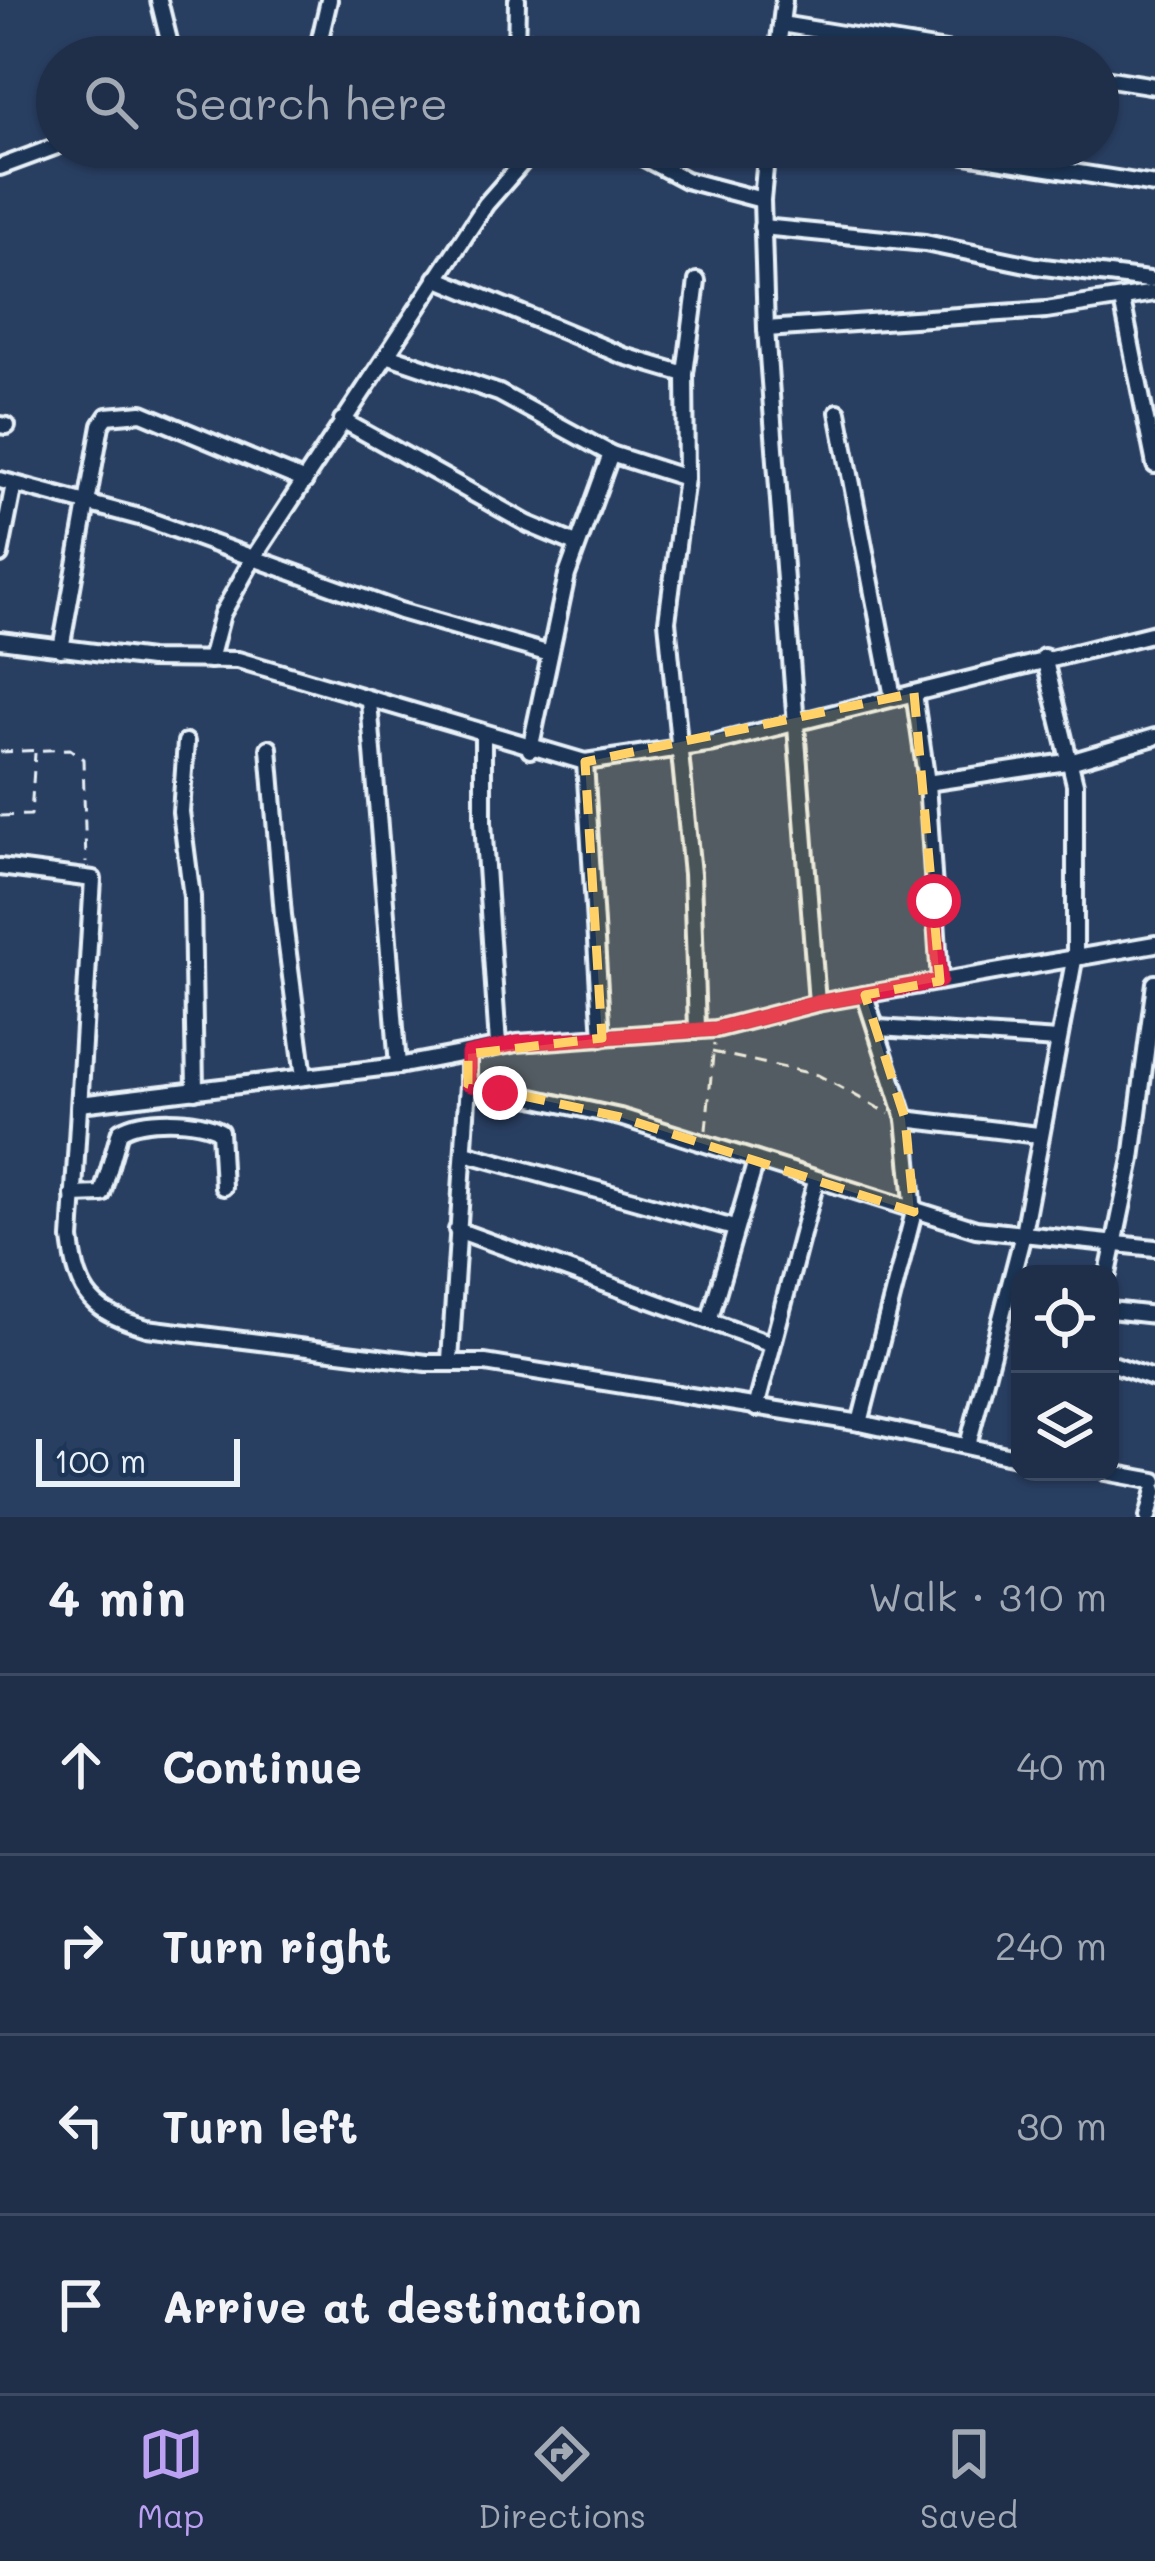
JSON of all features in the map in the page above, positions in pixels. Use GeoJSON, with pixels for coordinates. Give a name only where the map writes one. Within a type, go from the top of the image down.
{"type":"FeatureCollection","features":[{"type":"Feature","properties":{"kind":"street"},"geometry":{"type":"LineString","coordinates":[[158,0],[167,36]]}},
{"type":"Feature","properties":{"kind":"street"},"geometry":{"type":"LineString","coordinates":[[321,36],[329,0]]}},
{"type":"Feature","properties":{"kind":"street"},"geometry":{"type":"LineString","coordinates":[[516,36],[517,0]]}},
{"type":"Feature","properties":{"kind":"street"},"geometry":{"type":"LineString","coordinates":[[780,36],[784,0]]}},
{"type":"Feature","properties":{"kind":"street"},"geometry":{"type":"LineString","coordinates":[[781,24],[853,36]]}},
{"type":"Feature","properties":{"kind":"street"},"geometry":{"type":"LineString","coordinates":[[1119,80],[1155,86]]}},
{"type":"Feature","properties":{"kind":"street"},"geometry":{"type":"LineString","coordinates":[[0,167],[36,154]]}},
{"type":"Feature","properties":{"kind":"street"},"geometry":{"type":"LineString","coordinates":[[210,659],[222,614],[254,557],[486,204],[518,168]]}},
{"type":"Feature","properties":{"kind":"street"},"geometry":{"type":"LineString","coordinates":[[663,168],[686,180],[762,200]]}},
{"type":"Feature","properties":{"kind":"street"},"geometry":{"type":"LineString","coordinates":[[765,168],[766,329],[817,1003]]}},
{"type":"Feature","properties":{"kind":"street"},"geometry":{"type":"LineString","coordinates":[[1056,168],[1155,185]]}},
{"type":"Feature","properties":{"kind":"street"},"geometry":{"type":"LineString","coordinates":[[762,227],[925,243],[1150,284]]}},
{"type":"Feature","properties":{"kind":"street"},"geometry":{"type":"LineString","coordinates":[[436,278],[605,349],[686,374]]}},
{"type":"Feature","properties":{"kind":"street"},"geometry":{"type":"LineString","coordinates":[[697,281],[686,374],[686,478],[667,607],[694,908],[697,1029]]}},
{"type":"Feature","properties":{"kind":"street"},"geometry":{"type":"LineString","coordinates":[[766,329],[1122,300],[1150,284]]}},
{"type":"Feature","properties":{"kind":"street"},"geometry":{"type":"LineString","coordinates":[[1122,300],[1155,465]]}},
{"type":"Feature","properties":{"kind":"street"},"geometry":{"type":"LineString","coordinates":[[387,355],[500,393],[611,454],[686,478]]}},
{"type":"Feature","properties":{"kind":"street"},"geometry":{"type":"LineString","coordinates":[[61,649],[101,425],[107,416],[142,412],[305,481]]}},
{"type":"Feature","properties":{"kind":"street"},"geometry":{"type":"LineString","coordinates":[[838,412],[893,697]]}},
{"type":"Feature","properties":{"kind":"street"},"geometry":{"type":"LineString","coordinates":[[342,420],[527,524],[576,544]]}},
{"type":"Feature","properties":{"kind":"street"},"geometry":{"type":"LineString","coordinates":[[530,750],[576,544],[611,454]]}},
{"type":"Feature","properties":{"kind":"street"},"geometry":{"type":"LineString","coordinates":[[0,555],[7,482],[88,502],[400,611],[550,654]]}},
{"type":"Feature","properties":{"kind":"street"},"geometry":{"type":"LineString","coordinates":[[0,640],[210,659],[289,673],[483,736],[585,762],[680,750],[796,724],[1044,657],[1155,633]]}},
{"type":"Feature","properties":{"kind":"street"},"geometry":{"type":"LineString","coordinates":[[968,1445],[1022,1238],[1075,955],[1078,808],[1073,761],[1044,657]]}},
{"type":"Feature","properties":{"kind":"street"},"geometry":{"type":"LineString","coordinates":[[914,693],[927,783],[940,981]]}},
{"type":"Feature","properties":{"kind":"street"},"geometry":{"type":"LineString","coordinates":[[369,701],[398,1066]]}},
{"type":"Feature","properties":{"kind":"street"},"geometry":{"type":"LineString","coordinates":[[483,736],[483,822],[498,1046]]}},
{"type":"Feature","properties":{"kind":"street"},"geometry":{"type":"LineString","coordinates":[[927,783],[1073,761],[1155,737]]}},
{"type":"Feature","properties":{"kind":"street"},"geometry":{"type":"LineString","coordinates":[[186,742],[181,812],[192,897],[195,1090]]}},
{"type":"Feature","properties":{"kind":"street"},"geometry":{"type":"LineString","coordinates":[[269,748],[283,915],[304,1077]]}},
{"type":"Feature","properties":{"kind":"street"},"geometry":{"type":"LineString","coordinates":[[585,762],[602,1038]]}},
{"type":"Feature","properties":{"kind":"street"},"geometry":{"type":"LineString","coordinates":[[0,867],[93,879],[73,1195],[77,1269],[90,1301],[106,1315],[147,1328],[427,1363],[450,1360],[860,1423],[1011,1456]]}},
{"type":"Feature","properties":{"kind":"street"},"geometry":{"type":"LineString","coordinates":[[80,1104],[398,1066],[498,1046],[716,1029],[817,1003],[1155,944]]}},
{"type":"Feature","properties":{"kind":"street"},"geometry":{"type":"LineString","coordinates":[[1110,1265],[1150,1058],[1155,983]]}},
{"type":"Feature","properties":{"kind":"street"},"geometry":{"type":"LineString","coordinates":[[860,1423],[914,1212],[905,1119],[865,995]]}},
{"type":"Feature","properties":{"kind":"street"},"geometry":{"type":"LineString","coordinates":[[879,1028],[1058,1040]]}},
{"type":"Feature","properties":{"kind":"street"},"geometry":{"type":"LineString","coordinates":[[450,1360],[468,1054]]}},
{"type":"Feature","properties":{"kind":"street"},"geometry":{"type":"LineString","coordinates":[[468,1084],[604,1113],[914,1212],[1022,1238],[1155,1248]]}},
{"type":"Feature","properties":{"kind":"street"},"geometry":{"type":"LineString","coordinates":[[905,1119],[1038,1135]]}},
{"type":"Feature","properties":{"kind":"street"},"geometry":{"type":"LineString","coordinates":[[73,1195],[102,1194],[120,1130],[149,1123],[201,1124],[220,1131],[224,1187]]}},
{"type":"Feature","properties":{"kind":"street"},"geometry":{"type":"LineString","coordinates":[[465,1153],[734,1228]]}},
{"type":"Feature","properties":{"kind":"street"},"geometry":{"type":"LineString","coordinates":[[709,1321],[756,1161]]}},
{"type":"Feature","properties":{"kind":"street"},"geometry":{"type":"LineString","coordinates":[[756,1408],[816,1181]]}},
{"type":"Feature","properties":{"kind":"street"},"geometry":{"type":"LineString","coordinates":[[457,1230],[772,1344]]}},
{"type":"Feature","properties":{"kind":"street"},"geometry":{"type":"LineString","coordinates":[[1119,1311],[1155,1315]]}},
{"type":"Feature","properties":{"kind":"street"},"geometry":{"type":"LineString","coordinates":[[1119,1366],[1155,1379]]}},
{"type":"Feature","properties":{"kind":"street"},"geometry":{"type":"LineString","coordinates":[[1119,1475],[1155,1485],[1148,1517]]}},
{"type":"Feature","properties":{"kind":"path"},"geometry":{"type":"LineString","coordinates":[[0,752],[70,749],[83,760],[86,876]]}},
{"type":"Feature","properties":{"kind":"path"},"geometry":{"type":"LineString","coordinates":[[0,816],[32,815],[34,751]]}},
{"type":"Feature","properties":{"kind":"path"},"geometry":{"type":"LineString","coordinates":[[703,1144],[716,1029]]}},
{"type":"Feature","properties":{"kind":"path"},"geometry":{"type":"LineString","coordinates":[[712,1052],[818,1075],[880,1112],[905,1119]]}},
{"type":"Feature","properties":{"kind":"highlighted area"},"geometry":{"type":"Polygon","coordinates":[[[914,693],[940,981],[865,995],[905,1119],[914,1212],[620,1117],[468,1084],[468,1054],[602,1038],[585,762],[914,693]]]}},
{"type":"Feature","properties":{"kind":"route"},"geometry":{"type":"LineString","coordinates":[[500,1093],[468,1084],[468,1054],[517,1043],[716,1029],[817,1003],[940,981],[934,901]]}}]}
